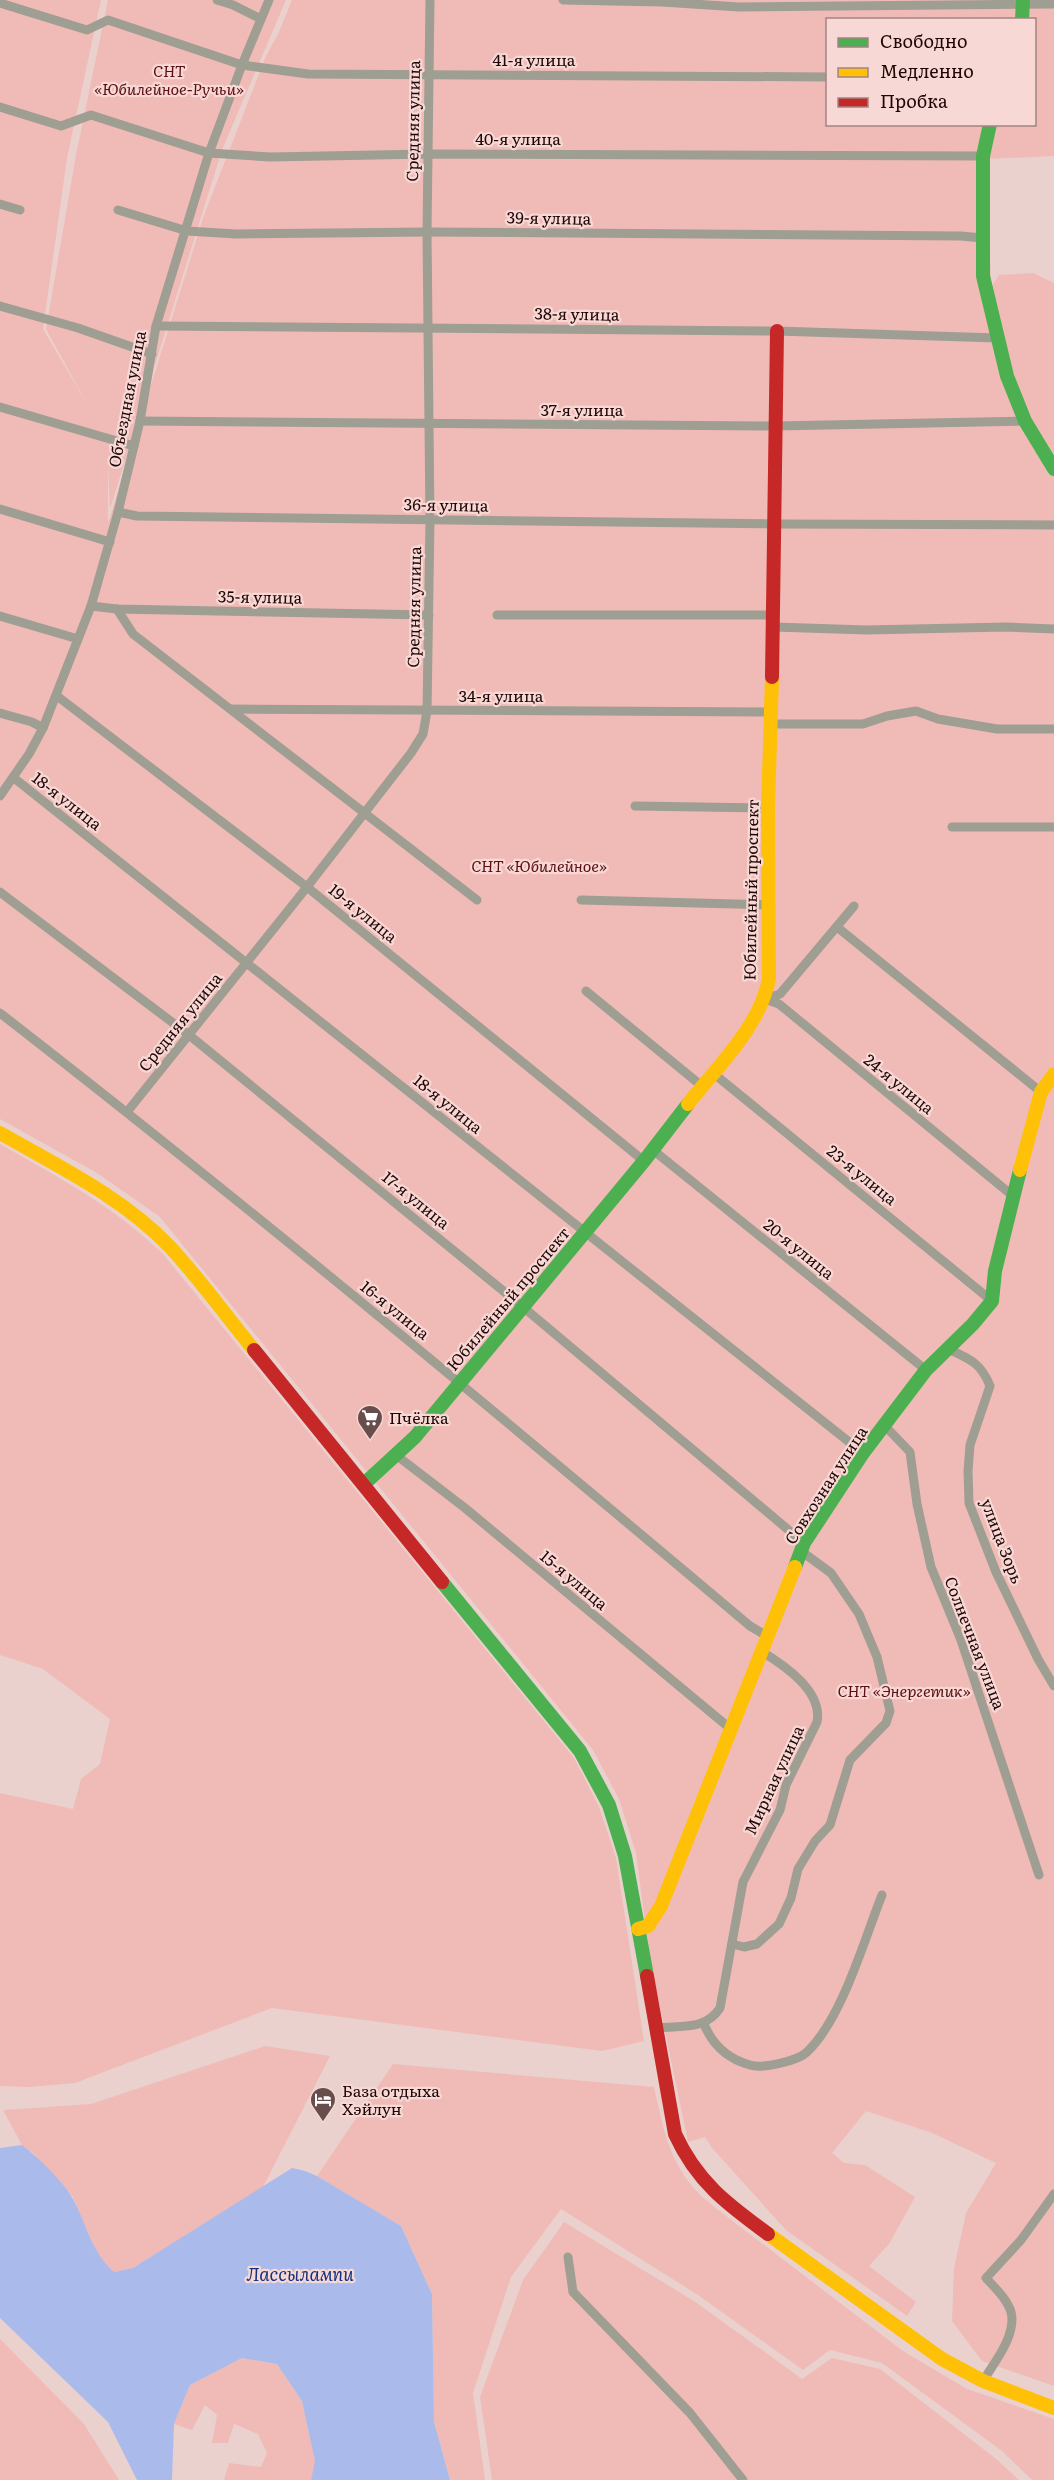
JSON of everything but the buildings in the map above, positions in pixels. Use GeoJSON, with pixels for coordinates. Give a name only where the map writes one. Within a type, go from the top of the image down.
{"type":"FeatureCollection","features":[{"type":"Feature","properties":{"kind":"street"},"geometry":{"type":"LineString","coordinates":[[217,0],[261,19]]}},
{"type":"Feature","properties":{"kind":"street","name":"Объездная улица"},"geometry":{"type":"LineString","coordinates":[[0,796],[14,778],[43,728],[91,606],[118,512],[140,421],[156,326],[209,153],[269,0]]}},
{"type":"Feature","properties":{"kind":"street","name":"Средняя улица"},"geometry":{"type":"LineString","coordinates":[[127,1112],[366,813],[423,734],[427,711],[430,520],[427,232],[430,0]]}},
{"type":"Feature","properties":{"kind":"street"},"geometry":{"type":"LineString","coordinates":[[563,0],[662,2],[739,7],[1023,2],[1054,4]]}},
{"type":"Feature","properties":{"kind":"street"},"geometry":{"type":"LineString","coordinates":[[1022,18],[1023,2]]}},
{"type":"Feature","properties":{"kind":"street","name":"41-я улица"},"geometry":{"type":"LineString","coordinates":[[0,3],[87,30],[108,20],[242,64],[308,74],[826,77]]}},
{"type":"Feature","properties":{"kind":"street","name":"40-я улица"},"geometry":{"type":"LineString","coordinates":[[0,107],[61,126],[92,115],[209,153],[270,157],[428,154],[983,156]]}},
{"type":"Feature","properties":{"kind":"street"},"geometry":{"type":"LineString","coordinates":[[990,126],[983,156],[983,276],[996,338],[1007,376],[1024,421],[1054,469]]}},
{"type":"Feature","properties":{"kind":"street"},"geometry":{"type":"LineString","coordinates":[[0,204],[20,210]]}},
{"type":"Feature","properties":{"kind":"street","name":"39-я улица"},"geometry":{"type":"LineString","coordinates":[[118,210],[186,231],[236,234],[427,232],[982,238]]}},
{"type":"Feature","properties":{"kind":"street"},"geometry":{"type":"LineString","coordinates":[[0,306],[78,328],[152,354]]}},
{"type":"Feature","properties":{"kind":"street","name":"38-я улица"},"geometry":{"type":"LineString","coordinates":[[156,326],[777,332],[996,338]]}},
{"type":"Feature","properties":{"kind":"street","name":"Юбилейный проспект"},"geometry":{"type":"LineString","coordinates":[[364,1484],[416,1437],[649,1156],[756,1017],[765,999],[769,979],[768,808],[774,621],[777,332]]}},
{"type":"Feature","properties":{"kind":"street"},"geometry":{"type":"LineString","coordinates":[[0,407],[134,446]]}},
{"type":"Feature","properties":{"kind":"street","name":"37-я улица"},"geometry":{"type":"LineString","coordinates":[[140,421],[775,426],[1024,421]]}},
{"type":"Feature","properties":{"kind":"street"},"geometry":{"type":"LineString","coordinates":[[0,509],[110,542]]}},
{"type":"Feature","properties":{"kind":"street","name":"36-я улица"},"geometry":{"type":"LineString","coordinates":[[118,512],[137,516],[1054,525]]}},
{"type":"Feature","properties":{"kind":"street","name":"35-я улица"},"geometry":{"type":"LineString","coordinates":[[91,606],[117,609],[429,615]]}},
{"type":"Feature","properties":{"kind":"street"},"geometry":{"type":"LineString","coordinates":[[117,609],[133,634],[477,900]]}},
{"type":"Feature","properties":{"kind":"street"},"geometry":{"type":"LineString","coordinates":[[497,615],[774,621],[867,630],[1006,627],[1054,629]]}},
{"type":"Feature","properties":{"kind":"street"},"geometry":{"type":"LineString","coordinates":[[0,616],[78,639]]}},
{"type":"Feature","properties":{"kind":"street","name":"19-я улица"},"geometry":{"type":"LineString","coordinates":[[57,696],[308,887],[649,1156]]}},
{"type":"Feature","properties":{"kind":"street","name":"34-я улица"},"geometry":{"type":"LineString","coordinates":[[231,709],[771,718],[863,724],[887,716],[916,711],[938,719],[997,729],[1054,729]]}},
{"type":"Feature","properties":{"kind":"street"},"geometry":{"type":"LineString","coordinates":[[0,713],[32,722],[43,728]]}},
{"type":"Feature","properties":{"kind":"street","name":"18-я улица"},"geometry":{"type":"LineString","coordinates":[[14,778],[863,1453]]}},
{"type":"Feature","properties":{"kind":"street"},"geometry":{"type":"LineString","coordinates":[[635,806],[768,808]]}},
{"type":"Feature","properties":{"kind":"street"},"geometry":{"type":"LineString","coordinates":[[952,827],[1054,827]]}},
{"type":"Feature","properties":{"kind":"street","name":"17-я улица"},"geometry":{"type":"LineString","coordinates":[[0,892],[189,1035],[523,1307],[831,1573],[859,1614],[877,1657],[890,1712],[886,1723],[850,1760],[830,1825],[815,1841],[798,1869],[791,1898],[779,1924],[757,1944],[744,1947],[732,1944]]}},
{"type":"Feature","properties":{"kind":"street"},"geometry":{"type":"LineString","coordinates":[[581,900],[770,905]]}},
{"type":"Feature","properties":{"kind":"street"},"geometry":{"type":"LineString","coordinates":[[765,999],[780,994],[854,906]]}},
{"type":"Feature","properties":{"kind":"street"},"geometry":{"type":"LineString","coordinates":[[837,927],[1041,1092]]}},
{"type":"Feature","properties":{"kind":"street"},"geometry":{"type":"LineString","coordinates":[[586,991],[703,1087]]}},
{"type":"Feature","properties":{"kind":"street","name":"24-я улица"},"geometry":{"type":"LineString","coordinates":[[765,999],[779,1004],[1013,1196]]}},
{"type":"Feature","properties":{"kind":"street","name":"16-я улица"},"geometry":{"type":"LineString","coordinates":[[0,1013],[127,1112],[461,1382],[750,1626],[767,1636]]}},
{"type":"Feature","properties":{"kind":"street","name":"23-я улица"},"geometry":{"type":"LineString","coordinates":[[713,1073],[992,1301]]}},
{"type":"Feature","properties":{"kind":"street"},"geometry":{"type":"LineString","coordinates":[[992,1301],[995,1271],[1041,1092],[1054,1074]]}},
{"type":"Feature","properties":{"kind":"street"},"geometry":{"type":"LineString","coordinates":[[0,1133],[117,1201],[146,1223],[170,1247],[580,1750],[609,1804],[625,1856],[675,2134],[684,2155],[701,2180],[724,2202],[942,2359],[983,2381],[1054,2408]]}},
{"type":"Feature","properties":{"kind":"street","name":"20-я улица"},"geometry":{"type":"LineString","coordinates":[[649,1156],[926,1370]]}},
{"type":"Feature","properties":{"kind":"street","name":"Совхозная улица"},"geometry":{"type":"LineString","coordinates":[[638,1929],[648,1926],[661,1906],[802,1547],[863,1453],[926,1370],[948,1350],[992,1301]]}},
{"type":"Feature","properties":{"kind":"street","name":"улица Зорь"},"geometry":{"type":"LineString","coordinates":[[948,1350],[971,1360],[984,1371],[990,1386],[970,1445],[969,1503],[996,1572],[1038,1659],[1054,1686]]}},
{"type":"Feature","properties":{"kind":"street","name":"Солнечная улица"},"geometry":{"type":"LineString","coordinates":[[885,1426],[910,1452],[917,1504],[931,1567],[961,1640],[1039,1875]]}},
{"type":"Feature","properties":{"kind":"street","name":"15-я улица"},"geometry":{"type":"LineString","coordinates":[[396,1455],[465,1508],[732,1730]]}},
{"type":"Feature","properties":{"kind":"street","name":"Мирная улица"},"geometry":{"type":"LineString","coordinates":[[732,1944],[743,1882],[780,1810],[786,1785],[818,1722],[819,1712],[800,1680],[787,1667],[761,1651]]}},
{"type":"Feature","properties":{"kind":"street"},"geometry":{"type":"LineString","coordinates":[[704,2024],[713,2041],[733,2060],[755,2067],[777,2064],[806,2054],[835,2016],[882,1895]]}},
{"type":"Feature","properties":{"kind":"street"},"geometry":{"type":"LineString","coordinates":[[657,2028],[704,2024],[713,2018],[720,2008],[732,1944]]}},
{"type":"Feature","properties":{"kind":"street"},"geometry":{"type":"LineString","coordinates":[[983,2381],[1007,2340],[1012,2325],[1011,2313],[1007,2305],[986,2278],[1021,2240],[1054,2194]]}},
{"type":"Feature","properties":{"kind":"street"},"geometry":{"type":"LineString","coordinates":[[568,2257],[573,2292],[690,2413],[743,2480]]}},
{"type":"Feature","properties":{"kind":"green space","name":"СНТ «Юбилейное»"},"geometry":{"type":"Polygon","coordinates":[[[0,0],[101,0],[67,158],[43,329],[87,404],[46,329],[76,155],[108,0],[286,0],[222,150],[110,509],[108,464],[108,523],[204,215],[266,56],[292,0],[1054,0],[1054,156],[987,159],[991,287],[999,275],[1033,273],[1054,283],[1054,2386],[982,2361],[952,2321],[954,2268],[966,2213],[996,2163],[932,2133],[866,2111],[832,2153],[844,2163],[865,2165],[915,2197],[889,2244],[869,2266],[916,2302],[907,2316],[786,2230],[712,2148],[705,2137],[688,2142],[650,1959],[636,1853],[619,1799],[593,1750],[160,1217],[97,1173],[0,1119],[0,0]]]}},
{"type":"Feature","properties":{"kind":"green space"},"geometry":{"type":"Polygon","coordinates":[[[0,1144],[106,1207],[163,1254],[574,1758],[599,1807],[616,1858],[644,2041],[602,2051],[272,2008],[75,2083],[30,2087],[0,2086],[0,1793],[73,1809],[81,1779],[100,1764],[110,1719],[43,1669],[0,1655],[0,1144]]]}},
{"type":"Feature","properties":{"kind":"green space"},"geometry":{"type":"Polygon","coordinates":[[[265,2046],[330,2056],[262,2189],[133,2268],[114,2272],[99,2258],[73,2197],[34,2154],[22,2145],[3,2110],[91,2104],[265,2046]]]}},
{"type":"Feature","properties":{"kind":"green space"},"geometry":{"type":"Polygon","coordinates":[[[393,2064],[654,2087],[663,2127],[672,2152],[684,2176],[698,2193],[903,2351],[967,2389],[1054,2419],[1054,2480],[1032,2480],[1002,2451],[882,2363],[830,2350],[803,2370],[698,2295],[561,2209],[511,2277],[473,2393],[485,2480],[450,2480],[434,2422],[432,2294],[401,2226],[317,2176],[393,2064]]]}},
{"type":"Feature","properties":{"kind":"green space"},"geometry":{"type":"Polygon","coordinates":[[[564,2222],[694,2301],[802,2379],[832,2358],[880,2369],[995,2458],[1019,2480],[492,2480],[480,2397],[523,2280],[564,2222]]]}},
{"type":"Feature","properties":{"kind":"green space"},"geometry":{"type":"Polygon","coordinates":[[[0,2339],[84,2424],[119,2480],[0,2480],[0,2339]]]}},
{"type":"Feature","properties":{"kind":"green space"},"geometry":{"type":"Polygon","coordinates":[[[242,2358],[277,2364],[302,2401],[316,2461],[311,2480],[224,2480],[229,2463],[261,2467],[267,2453],[258,2434],[234,2424],[228,2443],[212,2443],[217,2415],[205,2405],[192,2430],[174,2424],[190,2385],[242,2358]]]}},
{"type":"Feature","properties":{"kind":"water","name":"Лассылампи"},"geometry":{"type":"Polygon","coordinates":[[[22,2145],[50,2170],[69,2192],[94,2246],[114,2272],[133,2268],[292,2168],[317,2176],[401,2226],[432,2294],[434,2422],[450,2480],[311,2480],[315,2461],[302,2401],[277,2364],[242,2358],[190,2385],[174,2424],[172,2480],[137,2480],[108,2422],[0,2318],[0,2148],[22,2145]]]}},
{"type":"Feature","properties":{"kind":"traffic: fast"},"geometry":{"type":"LineString","coordinates":[[1022,18],[1023,0]]}},
{"type":"Feature","properties":{"kind":"traffic: fast"},"geometry":{"type":"LineString","coordinates":[[990,126],[983,156],[983,276],[1007,376],[1025,421],[1054,469]]}},
{"type":"Feature","properties":{"kind":"traffic: fast"},"geometry":{"type":"LineString","coordinates":[[364,1484],[415,1437],[644,1161],[688,1104]]}},
{"type":"Feature","properties":{"kind":"traffic: fast"},"geometry":{"type":"LineString","coordinates":[[795,1567],[804,1543],[863,1453],[926,1370],[973,1324],[992,1301],[995,1271],[1020,1170]]}},
{"type":"Feature","properties":{"kind":"traffic: fast"},"geometry":{"type":"LineString","coordinates":[[442,1582],[580,1751],[609,1805],[625,1856],[647,1976]]}},
{"type":"Feature","properties":{"kind":"traffic: slow"},"geometry":{"type":"LineString","coordinates":[[688,1104],[747,1029],[757,1013],[769,979],[768,808],[772,677]]}},
{"type":"Feature","properties":{"kind":"traffic: slow"},"geometry":{"type":"LineString","coordinates":[[1020,1170],[1041,1092],[1054,1074]]}},
{"type":"Feature","properties":{"kind":"traffic: slow"},"geometry":{"type":"LineString","coordinates":[[0,1133],[90,1184],[152,1229],[192,1272],[254,1350]]}},
{"type":"Feature","properties":{"kind":"traffic: slow"},"geometry":{"type":"LineString","coordinates":[[638,1929],[648,1926],[661,1906],[795,1567]]}},
{"type":"Feature","properties":{"kind":"traffic: slow"},"geometry":{"type":"LineString","coordinates":[[768,2234],[942,2359],[983,2381],[1054,2408]]}},
{"type":"Feature","properties":{"kind":"traffic: jam"},"geometry":{"type":"LineString","coordinates":[[772,677],[777,331]]}},
{"type":"Feature","properties":{"kind":"traffic: jam"},"geometry":{"type":"LineString","coordinates":[[254,1350],[442,1582]]}},
{"type":"Feature","properties":{"kind":"traffic: jam"},"geometry":{"type":"LineString","coordinates":[[647,1976],[675,2134],[693,2166],[714,2191],[768,2234]]}},
{"type":"Feature","properties":{"kind":"place","name":"Пчёлка"},"geometry":{"type":"Point","coordinates":[370,1441]}},
{"type":"Feature","properties":{"kind":"place","name":"База отдыха Хэйлун"},"geometry":{"type":"Point","coordinates":[323,2123]}},
{"type":"Feature","properties":{"kind":"park label","name":"СНТ «Юбилейное-Ручьи»"},"geometry":{"type":"Point","coordinates":[169,80]}},
{"type":"Feature","properties":{"kind":"park label","name":"СНТ «Энергетик»"},"geometry":{"type":"Point","coordinates":[904,1691]}}]}
